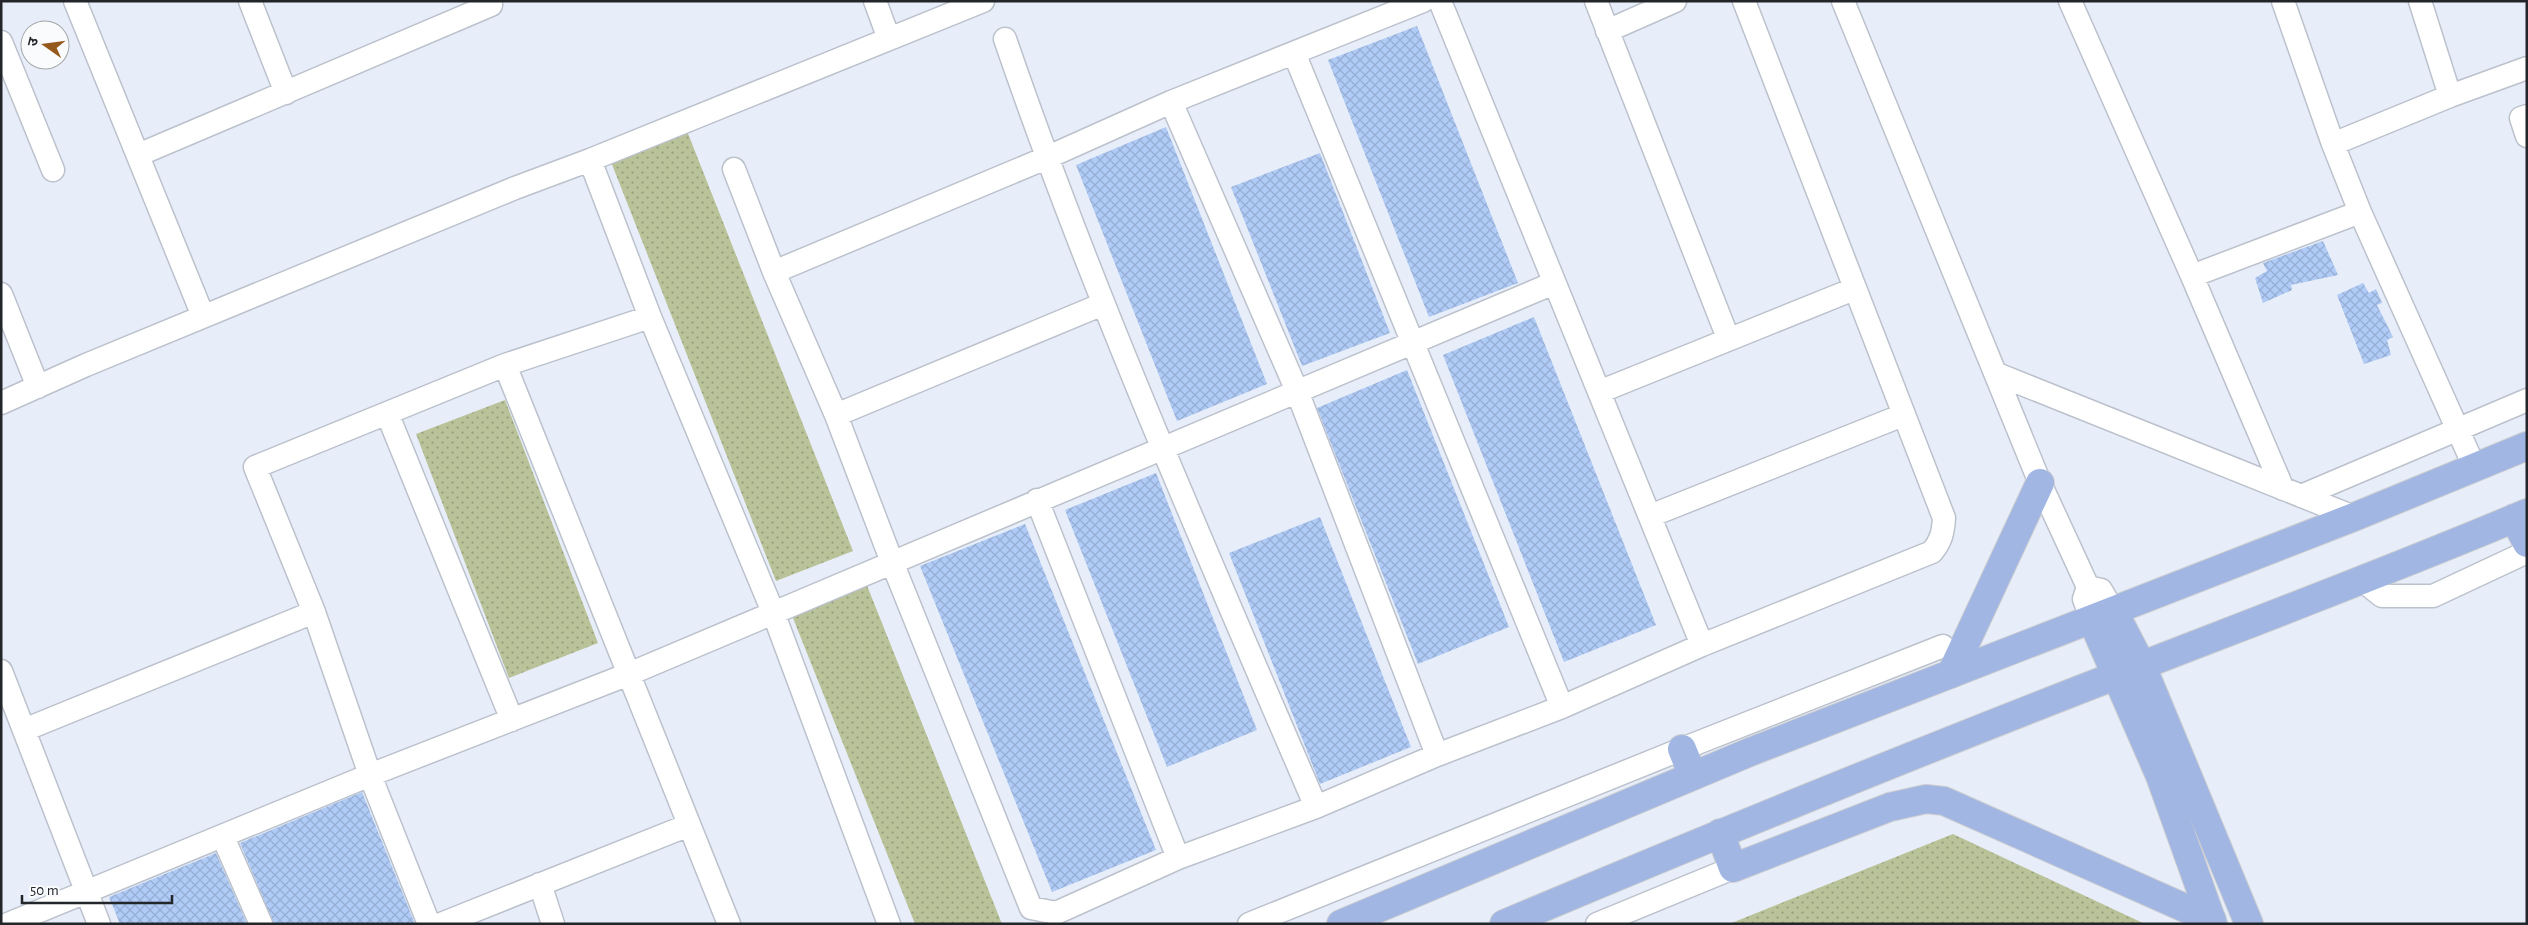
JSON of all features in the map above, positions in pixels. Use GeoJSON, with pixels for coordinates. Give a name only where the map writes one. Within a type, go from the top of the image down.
{"type":"FeatureCollection","features":[{"type":"Feature","properties":{"kind":"main road"},"geometry":{"type":"LineString","coordinates":[[1340,924],[1693,776],[1950,674],[2354,518],[2474,466],[2527,446]]}},
{"type":"Feature","properties":{"kind":"main road"},"geometry":{"type":"LineString","coordinates":[[1950,674],[2040,483]]}},
{"type":"Feature","properties":{"kind":"main road"},"geometry":{"type":"LineString","coordinates":[[1504,924],[1720,833],[2117,675],[2364,582],[2521,515],[2527,543]]}},
{"type":"Feature","properties":{"kind":"main road"},"geometry":{"type":"LineString","coordinates":[[2103,616],[2142,666],[2249,924]]}},
{"type":"Feature","properties":{"kind":"main road"},"geometry":{"type":"LineString","coordinates":[[2103,616],[2117,675],[2160,776],[2212,922]]}},
{"type":"Feature","properties":{"kind":"main road"},"geometry":{"type":"LineString","coordinates":[[1682,749],[1693,776]]}},
{"type":"Feature","properties":{"kind":"main road"},"geometry":{"type":"LineString","coordinates":[[1720,833],[1733,868],[1890,807],[1926,799],[1944,801],[2212,922]]}},
{"type":"Feature","properties":{"kind":"street"},"geometry":{"type":"LineString","coordinates":[[75,1],[203,316]]}},
{"type":"Feature","properties":{"kind":"street"},"geometry":{"type":"LineString","coordinates":[[250,1],[286,93]]}},
{"type":"Feature","properties":{"kind":"street"},"geometry":{"type":"LineString","coordinates":[[874,1],[889,38]]}},
{"type":"Feature","properties":{"kind":"street"},"geometry":{"type":"LineString","coordinates":[[1,403],[203,316],[515,188],[590,160],[983,1]]}},
{"type":"Feature","properties":{"kind":"street"},"geometry":{"type":"LineString","coordinates":[[774,272],[1046,158],[1171,102],[1423,1]]}},
{"type":"Feature","properties":{"kind":"street"},"geometry":{"type":"LineString","coordinates":[[1440,1],[1702,645]]}},
{"type":"Feature","properties":{"kind":"street"},"geometry":{"type":"LineString","coordinates":[[1596,1],[1728,338]]}},
{"type":"Feature","properties":{"kind":"street"},"geometry":{"type":"LineString","coordinates":[[1607,31],[1675,1]]}},
{"type":"Feature","properties":{"kind":"street"},"geometry":{"type":"LineString","coordinates":[[734,170],[774,272],[836,415],[892,562],[1031,908],[1056,913],[1178,858],[1316,807],[1437,755],[1562,707],[1702,645],[1932,552],[1943,534],[1944,518],[1744,1]]}},
{"type":"Feature","properties":{"kind":"street"},"geometry":{"type":"LineString","coordinates":[[1843,1],[2040,483],[2088,587],[2101,590],[2103,616]]}},
{"type":"Feature","properties":{"kind":"street"},"geometry":{"type":"LineString","coordinates":[[2070,1],[2192,276],[2292,492]]}},
{"type":"Feature","properties":{"kind":"street"},"geometry":{"type":"LineString","coordinates":[[2284,1],[2360,212],[2474,466]]}},
{"type":"Feature","properties":{"kind":"street"},"geometry":{"type":"LineString","coordinates":[[2420,1],[2450,96]]}},
{"type":"Feature","properties":{"kind":"street"},"geometry":{"type":"LineString","coordinates":[[138,155],[491,5]]}},
{"type":"Feature","properties":{"kind":"street"},"geometry":{"type":"LineString","coordinates":[[1005,39],[1046,158],[1102,304],[1316,807]]}},
{"type":"Feature","properties":{"kind":"street"},"geometry":{"type":"LineString","coordinates":[[1,42],[53,170]]}},
{"type":"Feature","properties":{"kind":"street"},"geometry":{"type":"LineString","coordinates":[[1294,53],[1562,707]]}},
{"type":"Feature","properties":{"kind":"street"},"geometry":{"type":"LineString","coordinates":[[2334,144],[2450,96],[2527,68]]}},
{"type":"Feature","properties":{"kind":"street"},"geometry":{"type":"LineString","coordinates":[[1171,102],[1297,391],[1437,755]]}},
{"type":"Feature","properties":{"kind":"street"},"geometry":{"type":"LineString","coordinates":[[2527,116],[2521,118],[2527,136]]}},
{"type":"Feature","properties":{"kind":"street"},"geometry":{"type":"LineString","coordinates":[[590,160],[650,317],[773,612],[889,924]]}},
{"type":"Feature","properties":{"kind":"street"},"geometry":{"type":"LineString","coordinates":[[2192,276],[2360,212]]}},
{"type":"Feature","properties":{"kind":"street"},"geometry":{"type":"LineString","coordinates":[[8,924],[224,837],[370,775],[630,674],[1037,500],[1554,283]]}},
{"type":"Feature","properties":{"kind":"street"},"geometry":{"type":"LineString","coordinates":[[1599,392],[1728,338],[1854,289]]}},
{"type":"Feature","properties":{"kind":"street"},"geometry":{"type":"LineString","coordinates":[[1,294],[38,387]]}},
{"type":"Feature","properties":{"kind":"street"},"geometry":{"type":"LineString","coordinates":[[836,415],[1102,304]]}},
{"type":"Feature","properties":{"kind":"street"},"geometry":{"type":"LineString","coordinates":[[429,924],[370,775],[314,612],[255,467],[505,365],[650,317]]}},
{"type":"Feature","properties":{"kind":"street"},"geometry":{"type":"LineString","coordinates":[[505,365],[729,924]]}},
{"type":"Feature","properties":{"kind":"street"},"geometry":{"type":"LineString","coordinates":[[1997,374],[2354,518]]}},
{"type":"Feature","properties":{"kind":"street"},"geometry":{"type":"LineString","coordinates":[[2292,492],[2369,468],[2456,428],[2527,400]]}},
{"type":"Feature","properties":{"kind":"street"},"geometry":{"type":"LineString","coordinates":[[387,413],[512,720]]}},
{"type":"Feature","properties":{"kind":"street"},"geometry":{"type":"LineString","coordinates":[[1650,516],[1903,415]]}},
{"type":"Feature","properties":{"kind":"street"},"geometry":{"type":"LineString","coordinates":[[1037,500],[1178,858]]}},
{"type":"Feature","properties":{"kind":"street"},"geometry":{"type":"LineString","coordinates":[[2364,582],[2382,596],[2433,596],[2527,552]]}},
{"type":"Feature","properties":{"kind":"street"},"geometry":{"type":"LineString","coordinates":[[24,730],[314,612]]}},
{"type":"Feature","properties":{"kind":"street"},"geometry":{"type":"LineString","coordinates":[[1249,924],[1943,646]]}},
{"type":"Feature","properties":{"kind":"street"},"geometry":{"type":"LineString","coordinates":[[1,670],[99,924]]}},
{"type":"Feature","properties":{"kind":"street"},"geometry":{"type":"LineString","coordinates":[[441,924],[689,825]]}},
{"type":"Feature","properties":{"kind":"street"},"geometry":{"type":"LineString","coordinates":[[224,837],[261,924]]}},
{"type":"Feature","properties":{"kind":"street"},"geometry":{"type":"LineString","coordinates":[[1597,924],[1733,868]]}},
{"type":"Feature","properties":{"kind":"street"},"geometry":{"type":"LineString","coordinates":[[540,884],[553,924]]}},
{"type":"Feature","properties":{"kind":"green space"},"geometry":{"type":"Polygon","coordinates":[[[687,131],[853,551],[776,581],[611,162],[687,131]]]}},
{"type":"Feature","properties":{"kind":"green space"},"geometry":{"type":"Polygon","coordinates":[[[505,400],[598,643],[509,678],[416,434],[505,400]]]}},
{"type":"Feature","properties":{"kind":"green space"},"geometry":{"type":"Polygon","coordinates":[[[866,583],[1002,924],[915,924],[791,613],[866,583]]]}},
{"type":"Feature","properties":{"kind":"green space"},"geometry":{"type":"Polygon","coordinates":[[[1953,834],[2145,924],[1729,924],[1953,834]]]}},
{"type":"Feature","properties":{"kind":"building"},"geometry":{"type":"Polygon","coordinates":[[[1417,26],[1518,283],[1429,317],[1328,60],[1417,26]]]}},
{"type":"Feature","properties":{"kind":"building"},"geometry":{"type":"Polygon","coordinates":[[[1166,127],[1267,384],[1177,421],[1076,165],[1166,127]]]}},
{"type":"Feature","properties":{"kind":"building"},"geometry":{"type":"Polygon","coordinates":[[[1320,153],[1390,333],[1302,366],[1231,187],[1320,153]]]}},
{"type":"Feature","properties":{"kind":"building"},"geometry":{"type":"Polygon","coordinates":[[[2323,241],[2338,275],[2291,285],[2292,290],[2263,303],[2255,278],[2267,271],[2263,263],[2323,241]]]}},
{"type":"Feature","properties":{"kind":"building"},"geometry":{"type":"Polygon","coordinates":[[[2363,283],[2369,293],[2376,289],[2382,303],[2377,305],[2393,337],[2387,340],[2391,355],[2364,364],[2337,295],[2363,283]]]}},
{"type":"Feature","properties":{"kind":"building"},"geometry":{"type":"Polygon","coordinates":[[[1534,317],[1656,625],[1564,662],[1443,355],[1534,317]]]}},
{"type":"Feature","properties":{"kind":"building"},"geometry":{"type":"Polygon","coordinates":[[[1407,370],[1509,627],[1418,664],[1317,408],[1407,370]]]}},
{"type":"Feature","properties":{"kind":"building"},"geometry":{"type":"Polygon","coordinates":[[[1156,473],[1257,730],[1167,767],[1065,510],[1156,473]]]}},
{"type":"Feature","properties":{"kind":"building"},"geometry":{"type":"Polygon","coordinates":[[[1320,517],[1411,747],[1320,784],[1229,553],[1320,517]]]}},
{"type":"Feature","properties":{"kind":"building"},"geometry":{"type":"Polygon","coordinates":[[[1025,524],[1156,850],[1052,892],[920,566],[1025,524]]]}},
{"type":"Feature","properties":{"kind":"building"},"geometry":{"type":"Polygon","coordinates":[[[362,792],[415,924],[274,924],[240,843],[362,792]]]}},
{"type":"Feature","properties":{"kind":"building"},"geometry":{"type":"Polygon","coordinates":[[[216,853],[247,924],[120,924],[109,897],[216,853]]]}}]}
